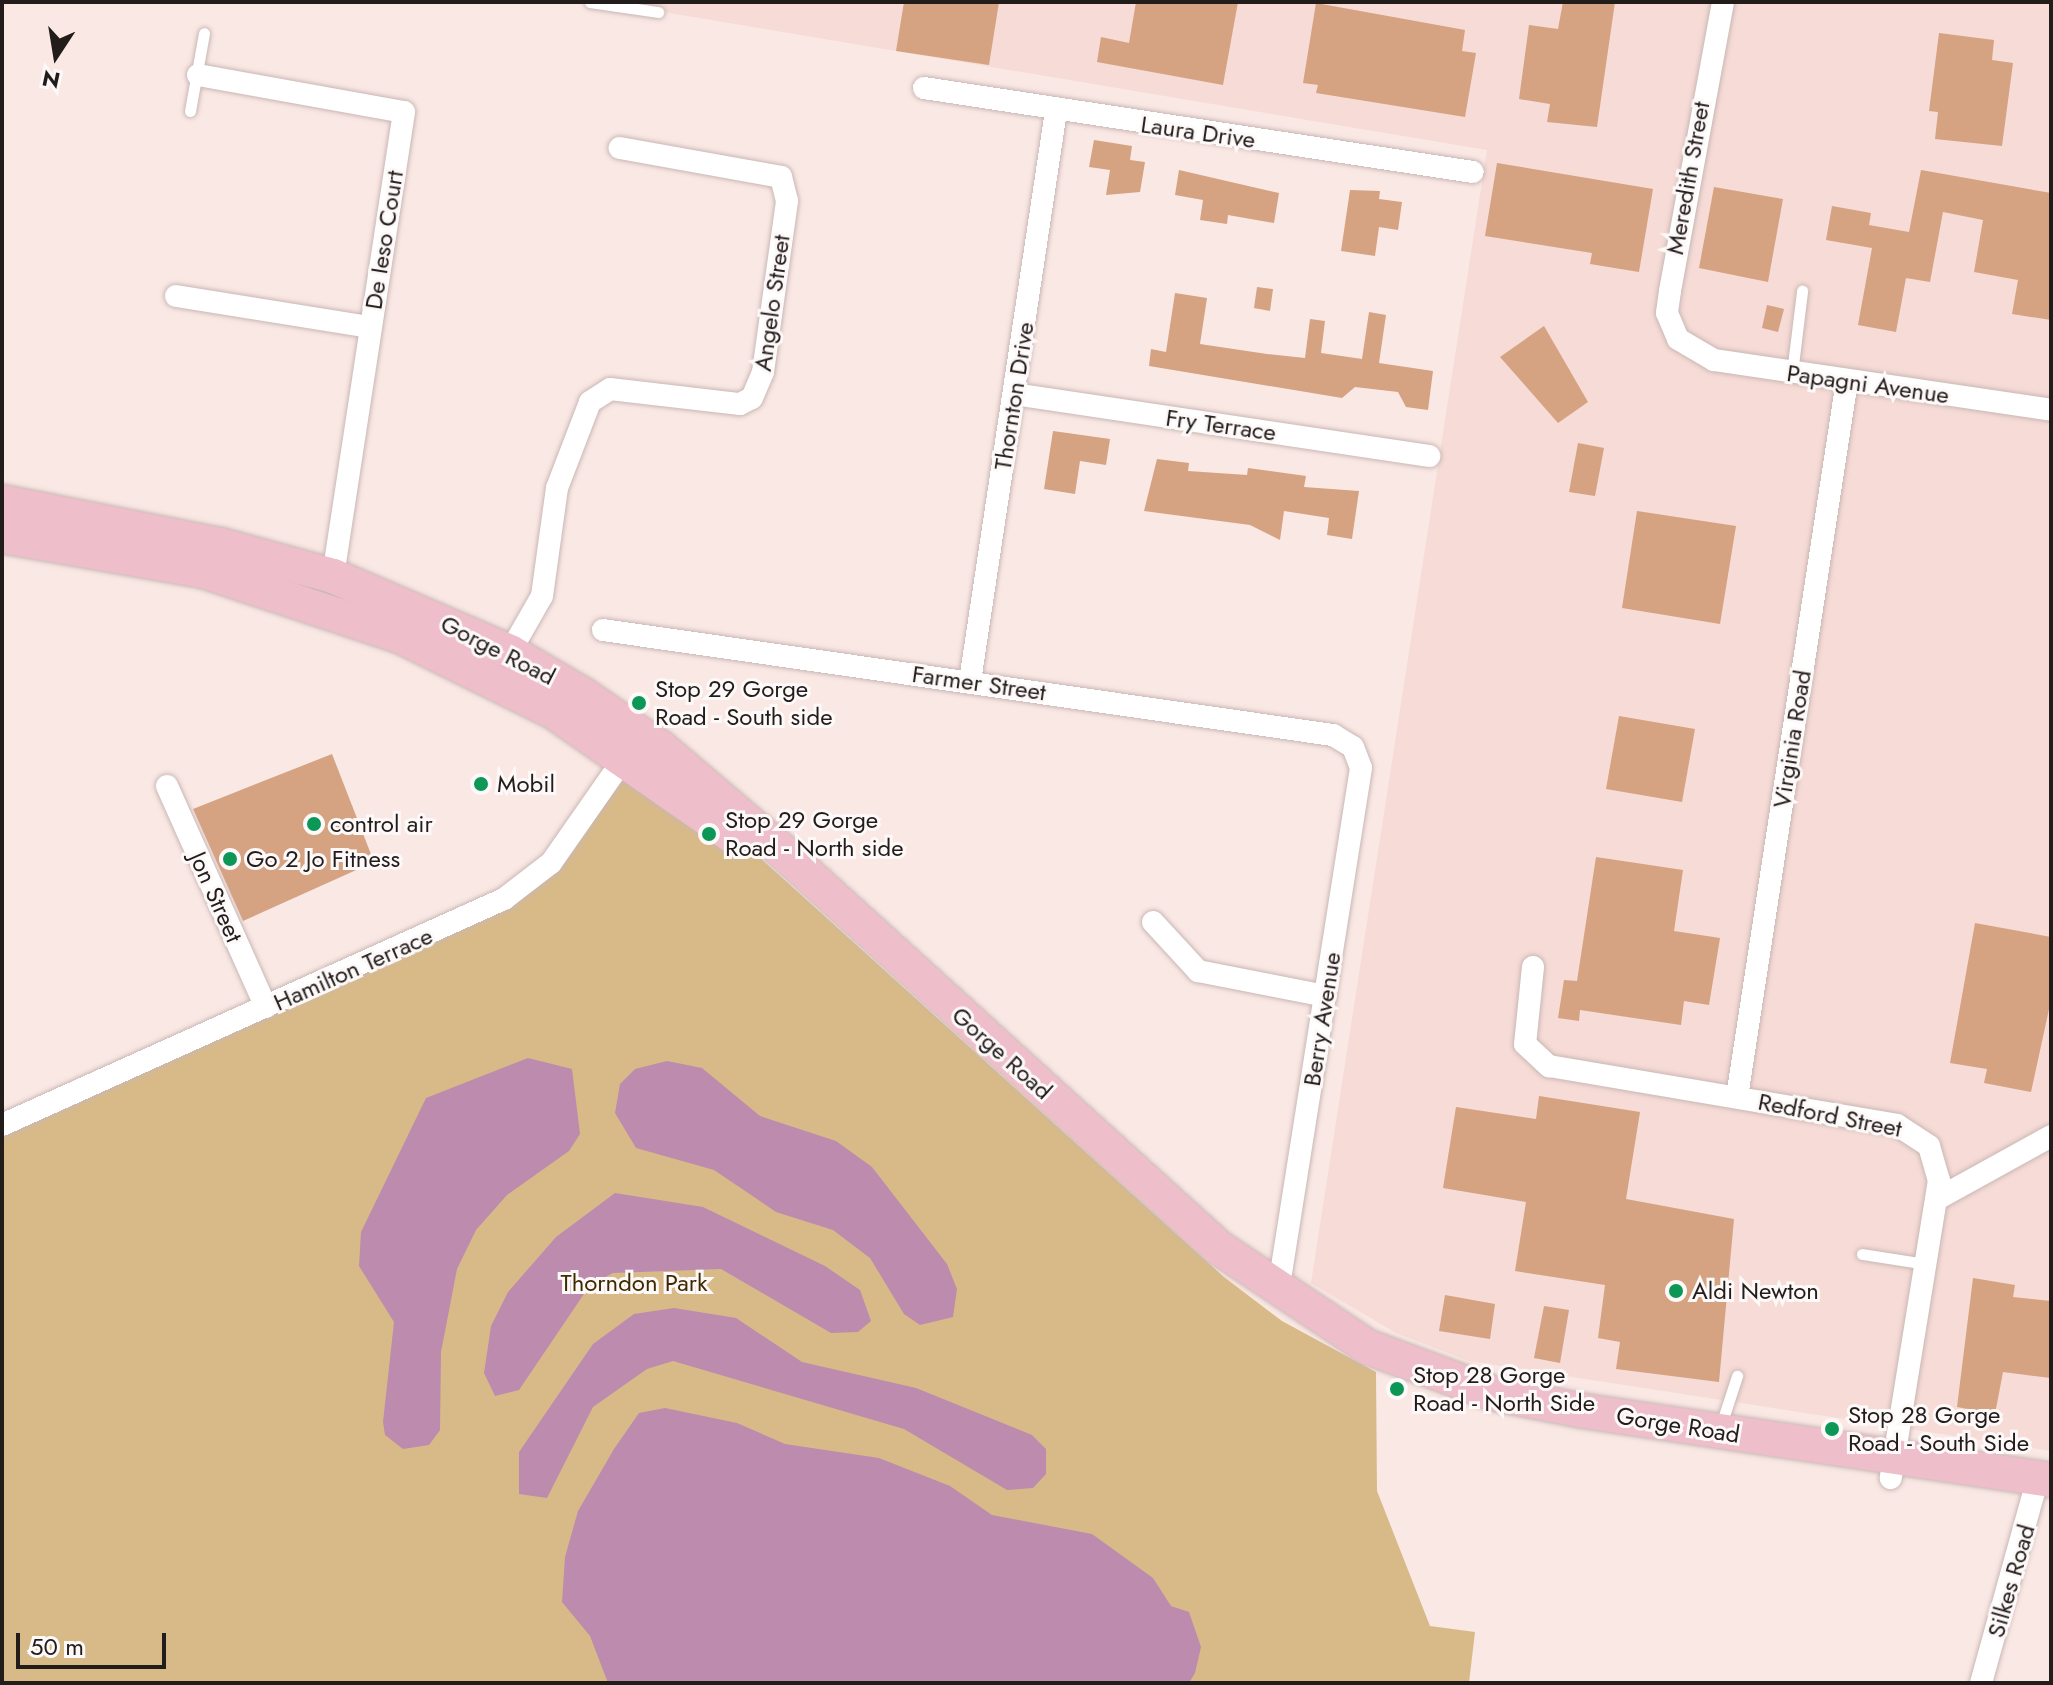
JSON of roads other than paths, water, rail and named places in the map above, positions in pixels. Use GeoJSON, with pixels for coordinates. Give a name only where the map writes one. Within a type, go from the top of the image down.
{"type":"FeatureCollection","features":[{"type":"Feature","properties":{"kind":"main road","name":"Gorge Road"},"geometry":{"type":"LineString","coordinates":[[2,502],[220,545],[333,576],[510,652],[632,745],[783,852],[1145,1184],[1278,1292],[1368,1347],[1431,1374],[1538,1402],[1720,1431],[1892,1468]]}},
{"type":"Feature","properties":{"kind":"main road","name":"Gorge Road"},"geometry":{"type":"LineString","coordinates":[[2,536],[204,571],[323,606],[476,671],[632,745],[1174,1235],[1282,1321],[1376,1372],[1501,1414],[2044,1490]]}},
{"type":"Feature","properties":{"kind":"street","name":"Meredith Street"},"geometry":{"type":"LineString","coordinates":[[1688,349],[1667,313],[1723,2]]}},
{"type":"Feature","properties":{"kind":"street","name":"De Ieso Court"},"geometry":{"type":"LineString","coordinates":[[198,75],[404,112],[333,576]]}},
{"type":"Feature","properties":{"kind":"street","name":"Laura Drive"},"geometry":{"type":"LineString","coordinates":[[924,88],[1056,111],[1473,172]]}},
{"type":"Feature","properties":{"kind":"street","name":"Thornton Drive"},"geometry":{"type":"LineString","coordinates":[[970,681],[1056,111]]}},
{"type":"Feature","properties":{"kind":"street","name":"Angelo Street"},"geometry":{"type":"LineString","coordinates":[[510,652],[542,596],[557,488],[590,402],[610,389],[740,404],[752,398],[763,372],[787,201],[781,177],[620,148]]}},
{"type":"Feature","properties":{"kind":"street"},"geometry":{"type":"LineString","coordinates":[[176,296],[370,327]]}},
{"type":"Feature","properties":{"kind":"street","name":"Papagni Avenue"},"geometry":{"type":"LineString","coordinates":[[1688,349],[1792,373],[2051,410]]}},
{"type":"Feature","properties":{"kind":"street","name":"Virginia Road"},"geometry":{"type":"LineString","coordinates":[[1737,1097],[1847,381]]}},
{"type":"Feature","properties":{"kind":"street","name":"Fry Terrace"},"geometry":{"type":"LineString","coordinates":[[1014,394],[1429,456]]}},
{"type":"Feature","properties":{"kind":"street","name":"Farmer Street"},"geometry":{"type":"LineString","coordinates":[[603,630],[1333,735],[1353,747]]}},
{"type":"Feature","properties":{"kind":"street","name":"Hamilton Terrace"},"geometry":{"type":"LineString","coordinates":[[2,1125],[469,917],[526,884],[551,863],[632,745]]}},
{"type":"Feature","properties":{"kind":"street","name":"Berry Avenue"},"geometry":{"type":"LineString","coordinates":[[1278,1292],[1361,768],[1353,747]]}},
{"type":"Feature","properties":{"kind":"street","name":"Jon Street"},"geometry":{"type":"LineString","coordinates":[[167,786],[266,1007]]}},
{"type":"Feature","properties":{"kind":"street"},"geometry":{"type":"LineString","coordinates":[[1153,922],[1198,971],[1326,996]]}},
{"type":"Feature","properties":{"kind":"street","name":"Redford Street"},"geometry":{"type":"LineString","coordinates":[[1533,967],[1525,1044],[1533,1058],[1917,1133],[1937,1161],[1937,1199],[1892,1468]]}},
{"type":"Feature","properties":{"kind":"street"},"geometry":{"type":"LineString","coordinates":[[1937,1199],[2051,1136]]}},
{"type":"Feature","properties":{"kind":"street","name":"Silkes Road"},"geometry":{"type":"LineString","coordinates":[[1981,1683],[2044,1490]]}},
{"type":"Feature","properties":{"kind":"lane"},"geometry":{"type":"LineString","coordinates":[[590,2],[658,12]]}},
{"type":"Feature","properties":{"kind":"lane"},"geometry":{"type":"LineString","coordinates":[[190,111],[204,33]]}},
{"type":"Feature","properties":{"kind":"lane"},"geometry":{"type":"LineString","coordinates":[[1792,373],[1802,291]]}},
{"type":"Feature","properties":{"kind":"lane"},"geometry":{"type":"LineString","coordinates":[[1862,1254],[1926,1264]]}},
{"type":"Feature","properties":{"kind":"lane"},"geometry":{"type":"LineString","coordinates":[[1720,1431],[1737,1376]]}},
{"type":"Feature","properties":{"kind":"place","name":"Stop 29 Gorge Road - South side"},"geometry":{"type":"Point","coordinates":[639,703]}},
{"type":"Feature","properties":{"kind":"place","name":"Mobil"},"geometry":{"type":"Point","coordinates":[481,784]}},
{"type":"Feature","properties":{"kind":"place","name":"control air"},"geometry":{"type":"Point","coordinates":[314,824]}},
{"type":"Feature","properties":{"kind":"place","name":"Stop 29 Gorge Road - North side"},"geometry":{"type":"Point","coordinates":[709,834]}},
{"type":"Feature","properties":{"kind":"place","name":"Go 2 Jo Fitness"},"geometry":{"type":"Point","coordinates":[230,859]}},
{"type":"Feature","properties":{"kind":"place","name":"Aldi Newton"},"geometry":{"type":"Point","coordinates":[1676,1291]}},
{"type":"Feature","properties":{"kind":"place","name":"Stop 28 Gorge Road - North Side"},"geometry":{"type":"Point","coordinates":[1397,1389]}},
{"type":"Feature","properties":{"kind":"place","name":"Stop 28 Gorge Road - South Side"},"geometry":{"type":"Point","coordinates":[1832,1429]}},
{"type":"Feature","properties":{"kind":"park label","name":"Thorndon Park"},"geometry":{"type":"Point","coordinates":[634,1283]}}]}
